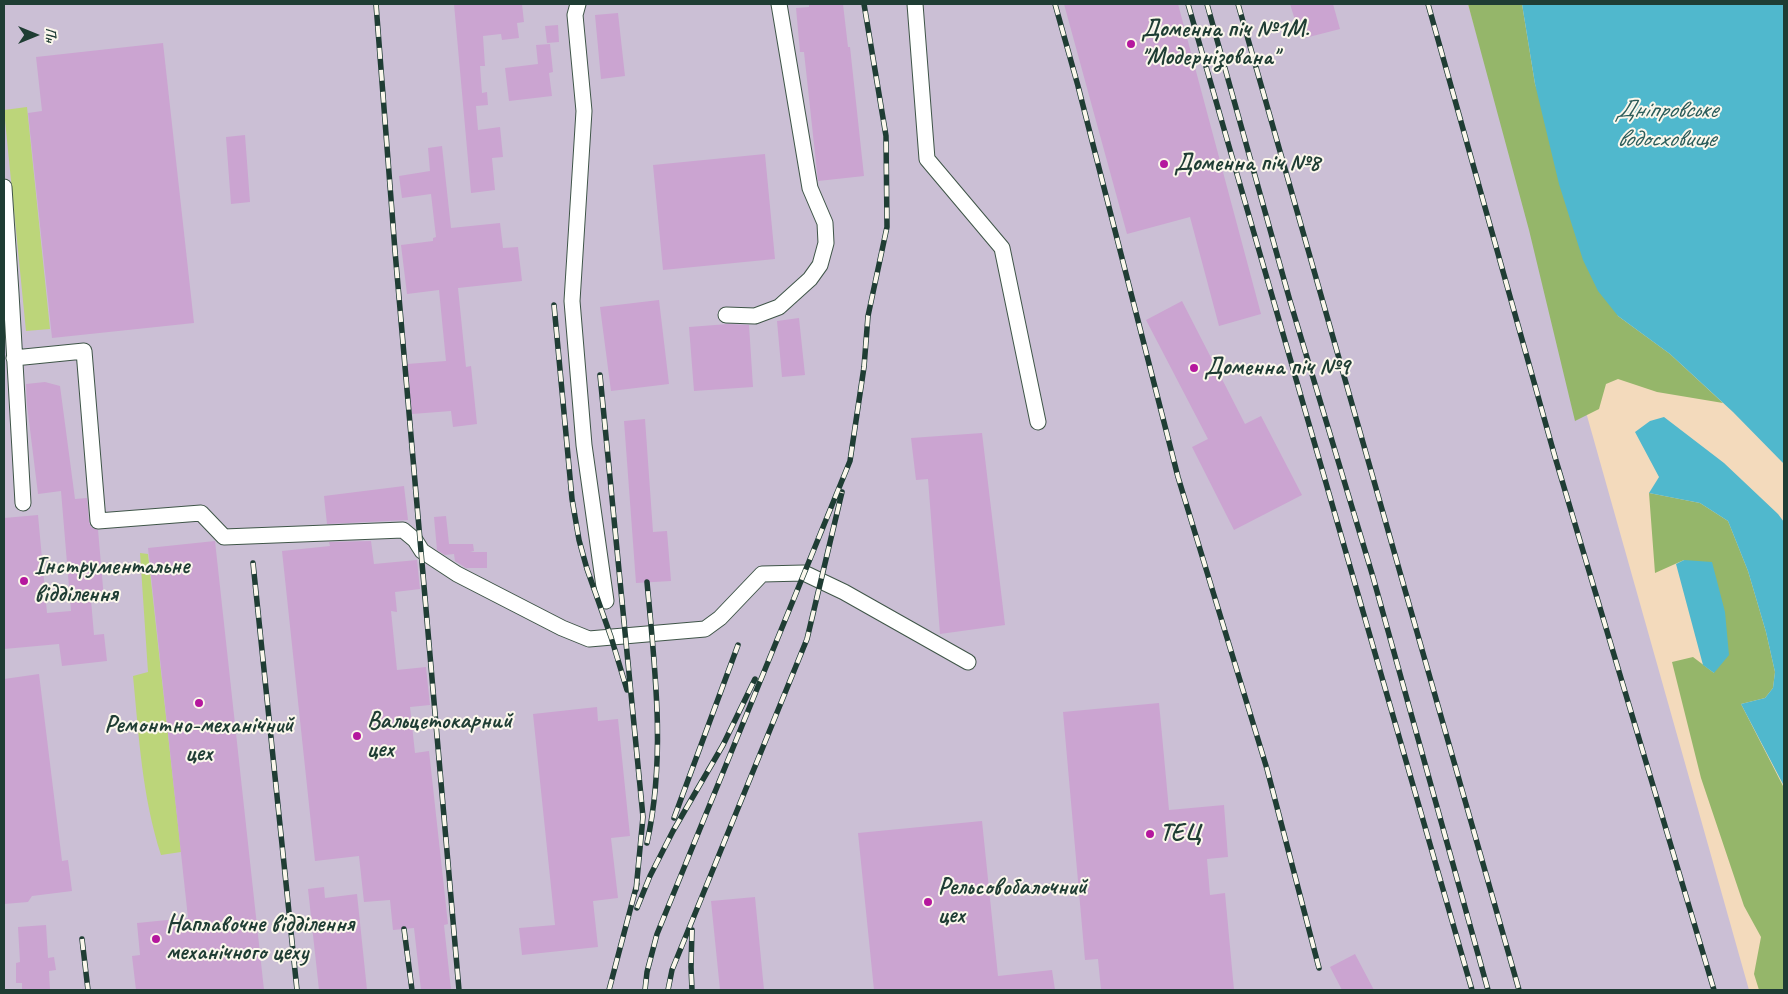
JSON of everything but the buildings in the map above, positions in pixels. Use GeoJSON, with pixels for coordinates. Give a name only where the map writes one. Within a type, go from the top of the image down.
{"type":"FeatureCollection","features":[{"type":"Feature","properties":{"kind":"lane"},"geometry":{"type":"LineString","coordinates":[[578,4],[575,15],[584,111],[572,301],[584,445],[606,601]]}},
{"type":"Feature","properties":{"kind":"lane"},"geometry":{"type":"LineString","coordinates":[[726,315],[755,316],[779,307],[810,279],[820,265],[826,243],[825,223],[810,188],[780,4]]}},
{"type":"Feature","properties":{"kind":"lane"},"geometry":{"type":"LineString","coordinates":[[915,4],[927,159],[1002,248],[1038,422]]}},
{"type":"Feature","properties":{"kind":"lane"},"geometry":{"type":"LineString","coordinates":[[4,186],[7,293],[14,358],[23,504]]}},
{"type":"Feature","properties":{"kind":"lane"},"geometry":{"type":"LineString","coordinates":[[14,358],[84,351],[98,521],[201,513],[224,537],[403,530],[415,540],[422,551],[457,574],[562,628],[589,639],[705,629],[720,618],[762,574],[804,573],[844,592],[968,662]]}},
{"type":"Feature","properties":{"kind":"shaded area"},"geometry":{"type":"Polygon","coordinates":[[[4,4],[1468,4],[1582,398],[1749,990],[4,990],[4,4]]]}},
{"type":"Feature","properties":{"kind":"green space"},"geometry":{"type":"Polygon","coordinates":[[[1468,4],[1522,4],[1535,84],[1618,316],[1670,354],[1723,403],[1657,392],[1618,379],[1606,384],[1599,409],[1575,421],[1529,230],[1468,4]]]}},
{"type":"Feature","properties":{"kind":"green space"},"geometry":{"type":"Polygon","coordinates":[[[27,107],[50,329],[26,331],[4,110],[27,107]]]}},
{"type":"Feature","properties":{"kind":"green space"},"geometry":{"type":"Polygon","coordinates":[[[1649,493],[1700,503],[1728,521],[1748,571],[1766,632],[1775,672],[1773,688],[1765,698],[1741,704],[1784,791],[1784,990],[1759,990],[1754,974],[1761,937],[1744,906],[1701,778],[1672,662],[1693,657],[1714,673],[1684,560],[1655,573],[1649,493]]]}},
{"type":"Feature","properties":{"kind":"green space"},"geometry":{"type":"Polygon","coordinates":[[[140,553],[148,554],[181,852],[161,855],[145,789],[133,676],[148,672],[140,553]]]}},
{"type":"Feature","properties":{"kind":"water","name":"Дніпровське водосховище"},"geometry":{"type":"Polygon","coordinates":[[[1522,4],[1784,4],[1784,464],[1733,412],[1670,354],[1618,316],[1598,291],[1583,260],[1559,184],[1535,84],[1522,4]]]}},
{"type":"Feature","properties":{"kind":"water"},"geometry":{"type":"Polygon","coordinates":[[[1664,417],[1724,463],[1784,522],[1784,786],[1741,704],[1765,698],[1773,688],[1775,672],[1766,632],[1748,571],[1728,521],[1700,503],[1649,493],[1659,477],[1635,432],[1650,421],[1664,417]]]}},
{"type":"Feature","properties":{"kind":"water"},"geometry":{"type":"Polygon","coordinates":[[[1684,560],[1712,562],[1725,612],[1729,655],[1714,673],[1703,665],[1676,564],[1684,560]]]}},
{"type":"Feature","properties":{"kind":"railway"},"geometry":{"type":"LineString","coordinates":[[376,4],[395,251],[459,990]]}},
{"type":"Feature","properties":{"kind":"railway"},"geometry":{"type":"LineString","coordinates":[[645,990],[647,972],[657,934],[850,461],[864,367],[868,316],[887,227],[886,136],[864,4]]}},
{"type":"Feature","properties":{"kind":"railway"},"geometry":{"type":"LineString","coordinates":[[1055,4],[1078,86],[1178,477],[1267,769],[1319,968]]}},
{"type":"Feature","properties":{"kind":"railway"},"geometry":{"type":"LineString","coordinates":[[1188,4],[1472,990]]}},
{"type":"Feature","properties":{"kind":"railway"},"geometry":{"type":"LineString","coordinates":[[1207,4],[1290,301],[1373,577],[1488,990]]}},
{"type":"Feature","properties":{"kind":"railway"},"geometry":{"type":"LineString","coordinates":[[1238,4],[1519,990]]}},
{"type":"Feature","properties":{"kind":"railway"},"geometry":{"type":"LineString","coordinates":[[1428,4],[1555,457],[1714,990]]}},
{"type":"Feature","properties":{"kind":"railway"},"geometry":{"type":"LineString","coordinates":[[554,305],[572,499],[579,540],[627,690]]}},
{"type":"Feature","properties":{"kind":"railway"},"geometry":{"type":"LineString","coordinates":[[600,375],[643,817],[636,890]]}},
{"type":"Feature","properties":{"kind":"railway"},"geometry":{"type":"LineString","coordinates":[[668,990],[672,970],[807,639],[842,492]]}},
{"type":"Feature","properties":{"kind":"railway"},"geometry":{"type":"LineString","coordinates":[[253,563],[297,990]]}},
{"type":"Feature","properties":{"kind":"railway"},"geometry":{"type":"LineString","coordinates":[[647,582],[656,680],[657,746],[653,811],[647,843]]}},
{"type":"Feature","properties":{"kind":"railway"},"geometry":{"type":"LineString","coordinates":[[674,818],[738,645]]}},
{"type":"Feature","properties":{"kind":"railway"},"geometry":{"type":"LineString","coordinates":[[637,908],[650,876],[673,831],[723,745],[755,679]]}},
{"type":"Feature","properties":{"kind":"railway"},"geometry":{"type":"LineString","coordinates":[[609,990],[637,884]]}},
{"type":"Feature","properties":{"kind":"railway"},"geometry":{"type":"LineString","coordinates":[[404,929],[412,990]]}},
{"type":"Feature","properties":{"kind":"railway"},"geometry":{"type":"LineString","coordinates":[[692,930],[692,990]]}},
{"type":"Feature","properties":{"kind":"railway"},"geometry":{"type":"LineString","coordinates":[[82,939],[88,990]]}},
{"type":"Feature","properties":{"kind":"place","name":"Доменна піч №1М. \"Модернізована\""},"geometry":{"type":"Point","coordinates":[1131,44]}},
{"type":"Feature","properties":{"kind":"place","name":"Доменна піч №8"},"geometry":{"type":"Point","coordinates":[1164,164]}},
{"type":"Feature","properties":{"kind":"place","name":"Доменна піч №9"},"geometry":{"type":"Point","coordinates":[1194,368]}},
{"type":"Feature","properties":{"kind":"place","name":"Інструментальне відділення"},"geometry":{"type":"Point","coordinates":[24,581]}},
{"type":"Feature","properties":{"kind":"place","name":"Ремонтно-механічний цех"},"geometry":{"type":"Point","coordinates":[199,703]}},
{"type":"Feature","properties":{"kind":"place","name":"Вальцетокарний цех"},"geometry":{"type":"Point","coordinates":[357,736]}},
{"type":"Feature","properties":{"kind":"place","name":"ТЕЦ"},"geometry":{"type":"Point","coordinates":[1150,834]}},
{"type":"Feature","properties":{"kind":"place","name":"Рельсовобалочний цех"},"geometry":{"type":"Point","coordinates":[928,902]}},
{"type":"Feature","properties":{"kind":"place","name":"Наплавочне відділення механічного цеху"},"geometry":{"type":"Point","coordinates":[156,939]}}]}
